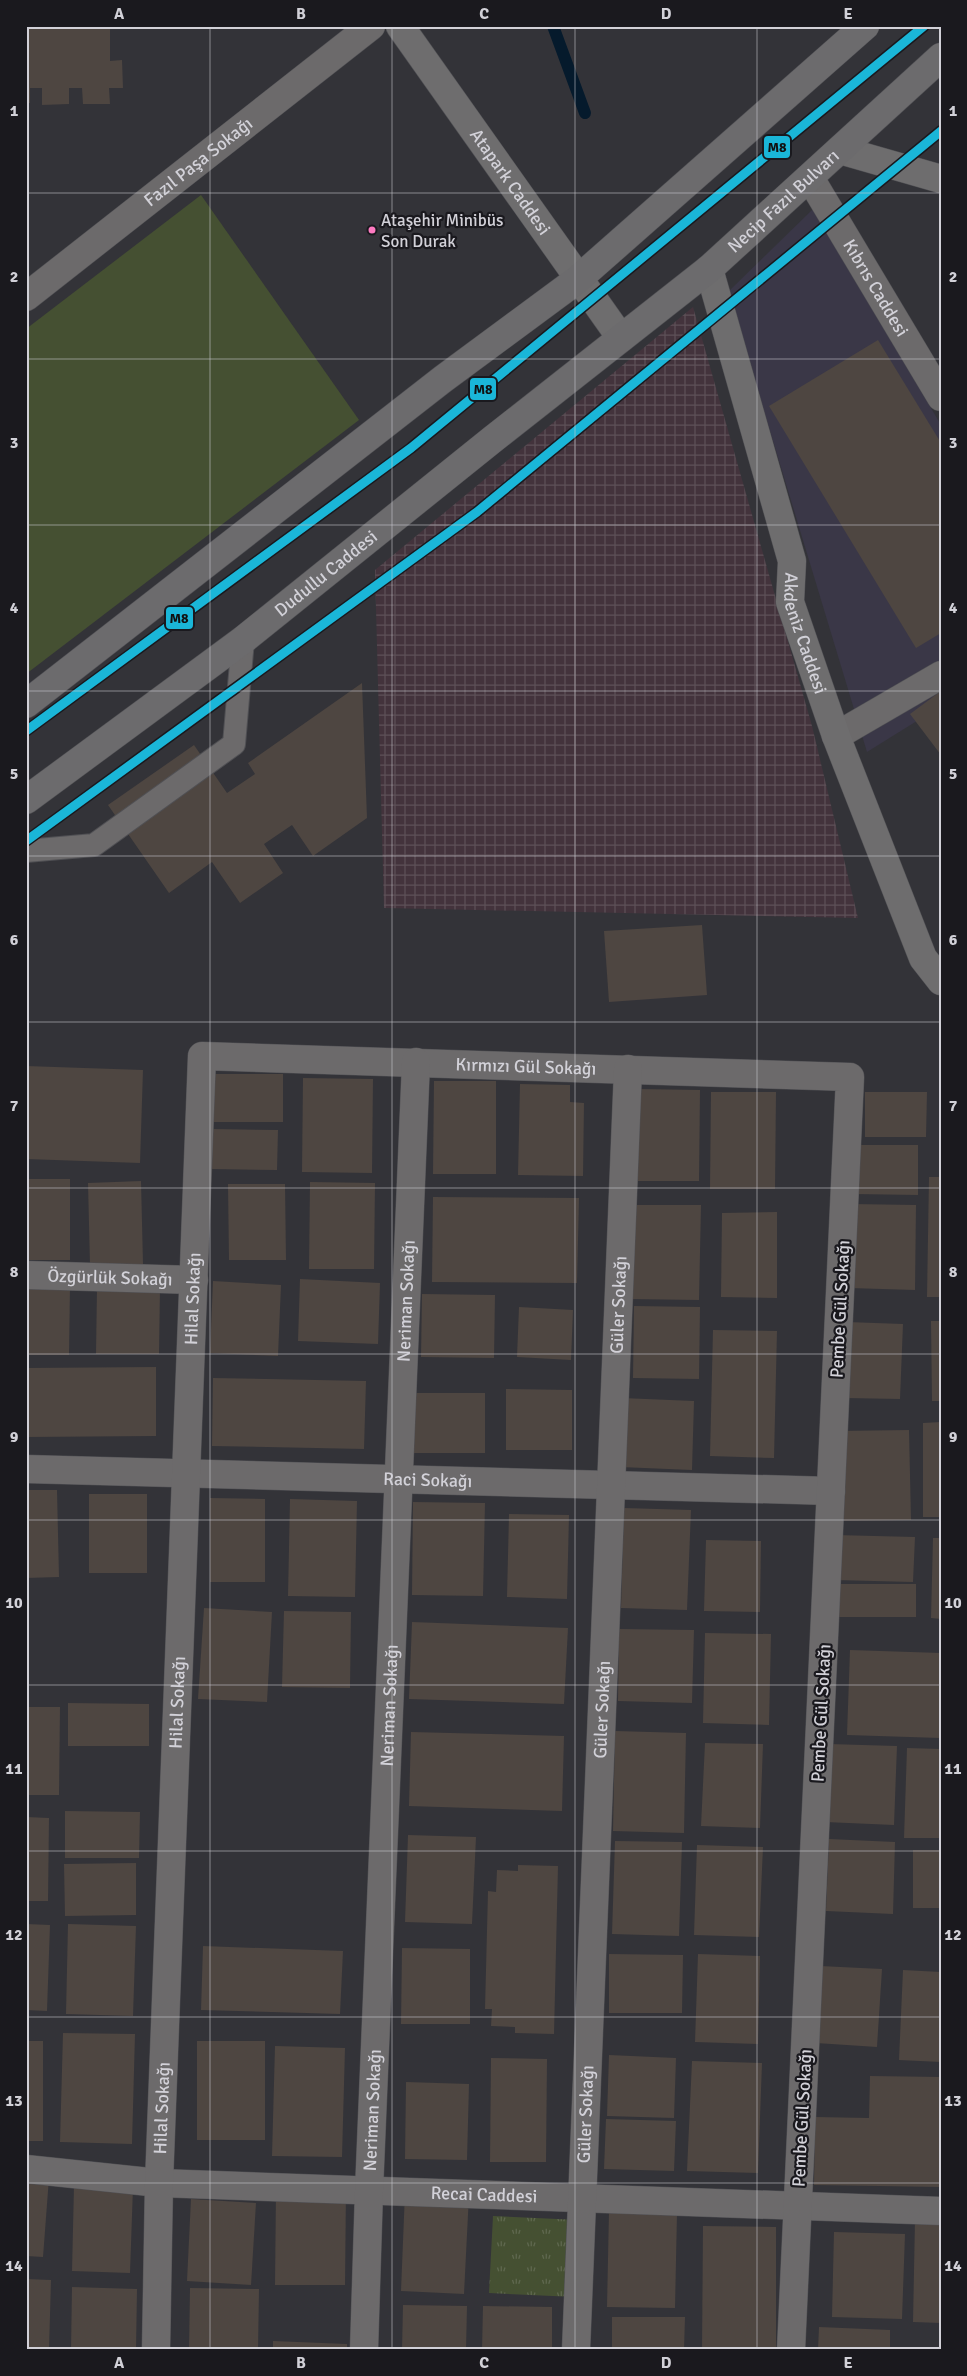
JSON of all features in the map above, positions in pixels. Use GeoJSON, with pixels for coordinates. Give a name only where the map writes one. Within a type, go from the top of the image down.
{"type":"FeatureCollection","features":[{"type":"Feature","properties":{"kind":"main road"},"geometry":{"type":"LineString","coordinates":[[26,704],[443,378],[577,280],[865,26]]}},
{"type":"Feature","properties":{"kind":"main road","name":"Necip Fazıl Bulvarı"},"geometry":{"type":"LineString","coordinates":[[621,338],[709,269],[941,57]]}},
{"type":"Feature","properties":{"kind":"main road","name":"Dudullu Caddesi"},"geometry":{"type":"LineString","coordinates":[[26,800],[243,640],[621,338]]}},
{"type":"Feature","properties":{"kind":"street","name":"Fazıl Paşa Sokağı"},"geometry":{"type":"LineString","coordinates":[[26,297],[371,26]]}},
{"type":"Feature","properties":{"kind":"street","name":"Atapark Caddesi"},"geometry":{"type":"LineString","coordinates":[[400,26],[577,280],[621,338]]}},
{"type":"Feature","properties":{"kind":"street"},"geometry":{"type":"LineString","coordinates":[[840,150],[941,179]]}},
{"type":"Feature","properties":{"kind":"street","name":"Kıbrıs Caddesi"},"geometry":{"type":"LineString","coordinates":[[810,178],[941,397]]}},
{"type":"Feature","properties":{"kind":"street","name":"Akdeniz Caddesi"},"geometry":{"type":"LineString","coordinates":[[709,269],[792,561],[790,602],[836,736],[924,958],[941,981]]}},
{"type":"Feature","properties":{"kind":"street"},"geometry":{"type":"LineString","coordinates":[[836,736],[941,675]]}},
{"type":"Feature","properties":{"kind":"street","name":"Kırmızı Gül Sokağı"},"geometry":{"type":"LineString","coordinates":[[202,1056],[850,1077]]}},
{"type":"Feature","properties":{"kind":"street","name":"Hilal Sokağı"},"geometry":{"type":"LineString","coordinates":[[156,2350],[159,2183],[202,1056]]}},
{"type":"Feature","properties":{"kind":"street","name":"Neriman Sokağı"},"geometry":{"type":"LineString","coordinates":[[364,2350],[416,1062]]}},
{"type":"Feature","properties":{"kind":"street","name":"Güler Sokağı"},"geometry":{"type":"LineString","coordinates":[[576,2350],[580,2199],[628,1069]]}},
{"type":"Feature","properties":{"kind":"street","name":"Pembe Gül Sokağı"},"geometry":{"type":"LineString","coordinates":[[791,2350],[850,1077]]}},
{"type":"Feature","properties":{"kind":"street","name":"Özgürlük Sokağı"},"geometry":{"type":"LineString","coordinates":[[26,1275],[194,1280]]}},
{"type":"Feature","properties":{"kind":"street","name":"Raci Sokağı"},"geometry":{"type":"LineString","coordinates":[[26,1469],[831,1490]]}},
{"type":"Feature","properties":{"kind":"street","name":"Recai Caddesi"},"geometry":{"type":"LineString","coordinates":[[26,2169],[159,2183],[941,2211]]}},
{"type":"Feature","properties":{"kind":"lane"},"geometry":{"type":"LineString","coordinates":[[26,851],[94,845],[234,744],[243,640]]}},
{"type":"Feature","properties":{"kind":"shaded area"},"geometry":{"type":"Polygon","coordinates":[[[813,209],[941,425],[941,706],[867,752],[728,292],[813,209]]]}},
{"type":"Feature","properties":{"kind":"shaded area"},"geometry":{"type":"Polygon","coordinates":[[[693,307],[812,726],[858,918],[384,908],[375,570],[693,307]]]}},
{"type":"Feature","properties":{"kind":"green space"},"geometry":{"type":"Polygon","coordinates":[[[201,195],[359,420],[26,674],[26,329],[201,195]]]}},
{"type":"Feature","properties":{"kind":"green space"},"geometry":{"type":"Polygon","coordinates":[[[493,2216],[579,2220],[575,2297],[489,2293],[493,2216]]]}},
{"type":"Feature","properties":{"kind":"building"},"geometry":{"type":"Polygon","coordinates":[[[26,26],[110,26],[110,61],[122,60],[123,88],[109,88],[110,104],[83,104],[82,88],[69,88],[69,104],[42,105],[42,88],[30,88],[30,103],[26,103],[26,26]]]}},
{"type":"Feature","properties":{"kind":"building"},"geometry":{"type":"Polygon","coordinates":[[[878,340],[941,443],[941,633],[916,648],[769,406],[878,340]]]}},
{"type":"Feature","properties":{"kind":"building"},"geometry":{"type":"Polygon","coordinates":[[[362,683],[367,818],[313,856],[292,825],[264,844],[283,873],[240,903],[212,862],[169,893],[108,805],[194,745],[227,793],[255,774],[248,763],[362,683]]]}},
{"type":"Feature","properties":{"kind":"building"},"geometry":{"type":"Polygon","coordinates":[[[941,691],[941,755],[910,714],[941,691]]]}},
{"type":"Feature","properties":{"kind":"building"},"geometry":{"type":"Polygon","coordinates":[[[702,925],[707,995],[609,1002],[604,931],[702,925]]]}},
{"type":"Feature","properties":{"kind":"building"},"geometry":{"type":"Polygon","coordinates":[[[26,1066],[143,1070],[140,1163],[26,1159],[26,1066]]]}},
{"type":"Feature","properties":{"kind":"building"},"geometry":{"type":"Polygon","coordinates":[[[213,1074],[283,1074],[283,1122],[212,1122],[213,1074]]]}},
{"type":"Feature","properties":{"kind":"building"},"geometry":{"type":"Polygon","coordinates":[[[303,1078],[373,1079],[372,1173],[302,1172],[303,1078]]]}},
{"type":"Feature","properties":{"kind":"building"},"geometry":{"type":"Polygon","coordinates":[[[434,1081],[496,1081],[496,1174],[433,1174],[434,1081]]]}},
{"type":"Feature","properties":{"kind":"building"},"geometry":{"type":"Polygon","coordinates":[[[520,1084],[570,1085],[570,1102],[584,1103],[583,1176],[518,1175],[520,1084]]]}},
{"type":"Feature","properties":{"kind":"building"},"geometry":{"type":"Polygon","coordinates":[[[637,1089],[700,1090],[699,1181],[636,1181],[637,1089]]]}},
{"type":"Feature","properties":{"kind":"building"},"geometry":{"type":"Polygon","coordinates":[[[711,1092],[776,1092],[775,1189],[710,1189],[711,1092]]]}},
{"type":"Feature","properties":{"kind":"building"},"geometry":{"type":"Polygon","coordinates":[[[865,1092],[927,1092],[926,1137],[865,1137],[865,1092]]]}},
{"type":"Feature","properties":{"kind":"building"},"geometry":{"type":"Polygon","coordinates":[[[212,1129],[278,1130],[277,1170],[211,1169],[212,1129]]]}},
{"type":"Feature","properties":{"kind":"building"},"geometry":{"type":"Polygon","coordinates":[[[853,1145],[918,1145],[918,1195],[853,1194],[853,1145]]]}},
{"type":"Feature","properties":{"kind":"building"},"geometry":{"type":"Polygon","coordinates":[[[929,1177],[941,1177],[941,1297],[927,1297],[929,1177]]]}},
{"type":"Feature","properties":{"kind":"building"},"geometry":{"type":"Polygon","coordinates":[[[26,1179],[70,1179],[70,1260],[26,1260],[26,1179]]]}},
{"type":"Feature","properties":{"kind":"building"},"geometry":{"type":"Polygon","coordinates":[[[141,1181],[143,1264],[90,1265],[88,1183],[141,1181]]]}},
{"type":"Feature","properties":{"kind":"building"},"geometry":{"type":"Polygon","coordinates":[[[310,1182],[375,1183],[374,1269],[309,1269],[310,1182]]]}},
{"type":"Feature","properties":{"kind":"building"},"geometry":{"type":"Polygon","coordinates":[[[228,1184],[285,1184],[286,1260],[229,1260],[228,1184]]]}},
{"type":"Feature","properties":{"kind":"building"},"geometry":{"type":"Polygon","coordinates":[[[433,1197],[579,1198],[577,1283],[432,1282],[433,1197]]]}},
{"type":"Feature","properties":{"kind":"building"},"geometry":{"type":"Polygon","coordinates":[[[851,1204],[916,1205],[915,1290],[849,1288],[851,1204]]]}},
{"type":"Feature","properties":{"kind":"building"},"geometry":{"type":"Polygon","coordinates":[[[630,1205],[701,1205],[699,1300],[629,1299],[630,1205]]]}},
{"type":"Feature","properties":{"kind":"building"},"geometry":{"type":"Polygon","coordinates":[[[777,1212],[777,1298],[721,1297],[722,1213],[777,1212]]]}},
{"type":"Feature","properties":{"kind":"building"},"geometry":{"type":"Polygon","coordinates":[[[300,1279],[380,1283],[378,1344],[298,1341],[300,1279]]]}},
{"type":"Feature","properties":{"kind":"building"},"geometry":{"type":"Polygon","coordinates":[[[213,1281],[281,1285],[278,1356],[210,1353],[213,1281]]]}},
{"type":"Feature","properties":{"kind":"building"},"geometry":{"type":"Polygon","coordinates":[[[26,1285],[70,1286],[69,1355],[26,1355],[26,1285]]]}},
{"type":"Feature","properties":{"kind":"building"},"geometry":{"type":"Polygon","coordinates":[[[97,1288],[160,1288],[159,1354],[96,1354],[97,1288]]]}},
{"type":"Feature","properties":{"kind":"building"},"geometry":{"type":"Polygon","coordinates":[[[422,1294],[495,1295],[494,1358],[421,1357],[422,1294]]]}},
{"type":"Feature","properties":{"kind":"building"},"geometry":{"type":"Polygon","coordinates":[[[634,1306],[700,1307],[699,1379],[633,1378],[634,1306]]]}},
{"type":"Feature","properties":{"kind":"building"},"geometry":{"type":"Polygon","coordinates":[[[519,1307],[573,1310],[571,1360],[517,1357],[519,1307]]]}},
{"type":"Feature","properties":{"kind":"building"},"geometry":{"type":"Polygon","coordinates":[[[931,1321],[941,1321],[941,1401],[932,1401],[931,1321]]]}},
{"type":"Feature","properties":{"kind":"building"},"geometry":{"type":"Polygon","coordinates":[[[847,1322],[903,1324],[900,1399],[845,1398],[847,1322]]]}},
{"type":"Feature","properties":{"kind":"building"},"geometry":{"type":"Polygon","coordinates":[[[713,1330],[777,1331],[774,1458],[710,1456],[713,1330]]]}},
{"type":"Feature","properties":{"kind":"building"},"geometry":{"type":"Polygon","coordinates":[[[156,1367],[156,1436],[26,1437],[26,1368],[156,1367]]]}},
{"type":"Feature","properties":{"kind":"building"},"geometry":{"type":"Polygon","coordinates":[[[213,1378],[366,1381],[364,1449],[212,1446],[213,1378]]]}},
{"type":"Feature","properties":{"kind":"building"},"geometry":{"type":"Polygon","coordinates":[[[506,1389],[572,1390],[572,1450],[506,1450],[506,1389]]]}},
{"type":"Feature","properties":{"kind":"building"},"geometry":{"type":"Polygon","coordinates":[[[414,1393],[485,1393],[485,1453],[413,1453],[414,1393]]]}},
{"type":"Feature","properties":{"kind":"building"},"geometry":{"type":"Polygon","coordinates":[[[622,1398],[694,1401],[692,1470],[620,1467],[622,1398]]]}},
{"type":"Feature","properties":{"kind":"building"},"geometry":{"type":"Polygon","coordinates":[[[941,1422],[941,1517],[923,1517],[923,1423],[941,1422]]]}},
{"type":"Feature","properties":{"kind":"building"},"geometry":{"type":"Polygon","coordinates":[[[909,1430],[911,1520],[839,1521],[838,1431],[909,1430]]]}},
{"type":"Feature","properties":{"kind":"building"},"geometry":{"type":"Polygon","coordinates":[[[26,1490],[57,1490],[59,1577],[26,1578],[26,1490]]]}},
{"type":"Feature","properties":{"kind":"building"},"geometry":{"type":"Polygon","coordinates":[[[89,1494],[147,1494],[147,1573],[89,1573],[89,1494]]]}},
{"type":"Feature","properties":{"kind":"building"},"geometry":{"type":"Polygon","coordinates":[[[210,1498],[265,1499],[265,1582],[210,1582],[210,1498]]]}},
{"type":"Feature","properties":{"kind":"building"},"geometry":{"type":"Polygon","coordinates":[[[290,1499],[357,1501],[355,1597],[288,1596],[290,1499]]]}},
{"type":"Feature","properties":{"kind":"building"},"geometry":{"type":"Polygon","coordinates":[[[413,1502],[485,1503],[483,1596],[412,1595],[413,1502]]]}},
{"type":"Feature","properties":{"kind":"building"},"geometry":{"type":"Polygon","coordinates":[[[624,1508],[691,1510],[687,1610],[621,1608],[624,1508]]]}},
{"type":"Feature","properties":{"kind":"building"},"geometry":{"type":"Polygon","coordinates":[[[509,1514],[569,1515],[567,1599],[507,1597],[509,1514]]]}},
{"type":"Feature","properties":{"kind":"building"},"geometry":{"type":"Polygon","coordinates":[[[835,1535],[915,1537],[913,1582],[834,1580],[835,1535]]]}},
{"type":"Feature","properties":{"kind":"building"},"geometry":{"type":"Polygon","coordinates":[[[933,1538],[941,1538],[941,1619],[931,1618],[933,1538]]]}},
{"type":"Feature","properties":{"kind":"building"},"geometry":{"type":"Polygon","coordinates":[[[706,1540],[761,1541],[760,1612],[704,1611],[706,1540]]]}},
{"type":"Feature","properties":{"kind":"building"},"geometry":{"type":"Polygon","coordinates":[[[835,1584],[916,1584],[916,1617],[834,1617],[835,1584]]]}},
{"type":"Feature","properties":{"kind":"building"},"geometry":{"type":"Polygon","coordinates":[[[204,1608],[272,1612],[267,1702],[198,1699],[204,1608]]]}},
{"type":"Feature","properties":{"kind":"building"},"geometry":{"type":"Polygon","coordinates":[[[284,1611],[351,1612],[350,1688],[282,1687],[284,1611]]]}},
{"type":"Feature","properties":{"kind":"building"},"geometry":{"type":"Polygon","coordinates":[[[412,1622],[568,1628],[564,1704],[409,1699],[412,1622]]]}},
{"type":"Feature","properties":{"kind":"building"},"geometry":{"type":"Polygon","coordinates":[[[619,1629],[694,1630],[692,1703],[618,1701],[619,1629]]]}},
{"type":"Feature","properties":{"kind":"building"},"geometry":{"type":"Polygon","coordinates":[[[705,1633],[771,1634],[769,1725],[703,1723],[705,1633]]]}},
{"type":"Feature","properties":{"kind":"building"},"geometry":{"type":"Polygon","coordinates":[[[850,1650],[941,1653],[940,1738],[847,1735],[850,1650]]]}},
{"type":"Feature","properties":{"kind":"building"},"geometry":{"type":"Polygon","coordinates":[[[68,1703],[149,1704],[149,1746],[68,1746],[68,1703]]]}},
{"type":"Feature","properties":{"kind":"building"},"geometry":{"type":"Polygon","coordinates":[[[26,1707],[60,1707],[59,1795],[26,1795],[26,1707]]]}},
{"type":"Feature","properties":{"kind":"building"},"geometry":{"type":"Polygon","coordinates":[[[615,1731],[686,1733],[684,1833],[613,1831],[615,1731]]]}},
{"type":"Feature","properties":{"kind":"building"},"geometry":{"type":"Polygon","coordinates":[[[411,1732],[564,1736],[562,1811],[409,1806],[411,1732]]]}},
{"type":"Feature","properties":{"kind":"building"},"geometry":{"type":"Polygon","coordinates":[[[705,1743],[763,1744],[760,1828],[701,1826],[705,1743]]]}},
{"type":"Feature","properties":{"kind":"building"},"geometry":{"type":"Polygon","coordinates":[[[829,1744],[897,1746],[894,1825],[825,1822],[829,1744]]]}},
{"type":"Feature","properties":{"kind":"building"},"geometry":{"type":"Polygon","coordinates":[[[907,1748],[941,1749],[941,1838],[904,1838],[907,1748]]]}},
{"type":"Feature","properties":{"kind":"building"},"geometry":{"type":"Polygon","coordinates":[[[65,1811],[140,1812],[139,1858],[65,1858],[65,1811]]]}},
{"type":"Feature","properties":{"kind":"building"},"geometry":{"type":"Polygon","coordinates":[[[26,1817],[49,1818],[48,1901],[26,1901],[26,1817]]]}},
{"type":"Feature","properties":{"kind":"building"},"geometry":{"type":"Polygon","coordinates":[[[408,1835],[476,1837],[472,1924],[405,1922],[408,1835]]]}},
{"type":"Feature","properties":{"kind":"building"},"geometry":{"type":"Polygon","coordinates":[[[829,1839],[895,1842],[893,1914],[826,1911],[829,1839]]]}},
{"type":"Feature","properties":{"kind":"building"},"geometry":{"type":"Polygon","coordinates":[[[615,1841],[682,1842],[679,1936],[612,1934],[615,1841]]]}},
{"type":"Feature","properties":{"kind":"building"},"geometry":{"type":"Polygon","coordinates":[[[697,1845],[763,1847],[759,1937],[694,1935],[697,1845]]]}},
{"type":"Feature","properties":{"kind":"building"},"geometry":{"type":"Polygon","coordinates":[[[913,1850],[941,1850],[941,1908],[913,1908],[913,1850]]]}},
{"type":"Feature","properties":{"kind":"building"},"geometry":{"type":"Polygon","coordinates":[[[136,1863],[136,1915],[65,1916],[64,1864],[136,1863]]]}},
{"type":"Feature","properties":{"kind":"building"},"geometry":{"type":"Polygon","coordinates":[[[518,1865],[558,1866],[554,2034],[515,2033],[515,2027],[491,2026],[492,2009],[485,2009],[488,1891],[496,1892],[497,1870],[518,1871],[518,1865]]]}},
{"type":"Feature","properties":{"kind":"building"},"geometry":{"type":"Polygon","coordinates":[[[26,1924],[50,1925],[47,2011],[26,2010],[26,1924]]]}},
{"type":"Feature","properties":{"kind":"building"},"geometry":{"type":"Polygon","coordinates":[[[68,1924],[136,1926],[133,2016],[66,2014],[68,1924]]]}},
{"type":"Feature","properties":{"kind":"building"},"geometry":{"type":"Polygon","coordinates":[[[203,1946],[343,1951],[340,2014],[201,2010],[203,1946]]]}},
{"type":"Feature","properties":{"kind":"building"},"geometry":{"type":"Polygon","coordinates":[[[402,1948],[470,1949],[470,2024],[401,2024],[402,1948]]]}},
{"type":"Feature","properties":{"kind":"building"},"geometry":{"type":"Polygon","coordinates":[[[609,1954],[683,1955],[682,2013],[609,2013],[609,1954]]]}},
{"type":"Feature","properties":{"kind":"building"},"geometry":{"type":"Polygon","coordinates":[[[698,1954],[760,1956],[758,2044],[695,2042],[698,1954]]]}},
{"type":"Feature","properties":{"kind":"building"},"geometry":{"type":"Polygon","coordinates":[[[820,1966],[882,1969],[877,2047],[816,2043],[820,1966]]]}},
{"type":"Feature","properties":{"kind":"building"},"geometry":{"type":"Polygon","coordinates":[[[903,1970],[941,1972],[941,2062],[899,2060],[903,1970]]]}},
{"type":"Feature","properties":{"kind":"building"},"geometry":{"type":"Polygon","coordinates":[[[63,2033],[135,2034],[132,2144],[60,2142],[63,2033]]]}},
{"type":"Feature","properties":{"kind":"building"},"geometry":{"type":"Polygon","coordinates":[[[26,2041],[43,2041],[43,2141],[26,2141],[26,2041]]]}},
{"type":"Feature","properties":{"kind":"building"},"geometry":{"type":"Polygon","coordinates":[[[197,2041],[265,2041],[265,2140],[197,2140],[197,2041]]]}},
{"type":"Feature","properties":{"kind":"building"},"geometry":{"type":"Polygon","coordinates":[[[275,2046],[345,2048],[342,2157],[272,2156],[275,2046]]]}},
{"type":"Feature","properties":{"kind":"building"},"geometry":{"type":"Polygon","coordinates":[[[609,2055],[676,2058],[674,2118],[607,2116],[609,2055]]]}},
{"type":"Feature","properties":{"kind":"building"},"geometry":{"type":"Polygon","coordinates":[[[491,2058],[547,2059],[546,2162],[490,2162],[491,2058]]]}},
{"type":"Feature","properties":{"kind":"building"},"geometry":{"type":"Polygon","coordinates":[[[692,2061],[762,2063],[758,2173],[687,2171],[692,2061]]]}},
{"type":"Feature","properties":{"kind":"building"},"geometry":{"type":"Polygon","coordinates":[[[870,2076],[941,2077],[941,2187],[814,2185],[815,2117],[869,2118],[870,2076]]]}},
{"type":"Feature","properties":{"kind":"building"},"geometry":{"type":"Polygon","coordinates":[[[406,2082],[469,2084],[467,2160],[405,2159],[406,2082]]]}},
{"type":"Feature","properties":{"kind":"building"},"geometry":{"type":"Polygon","coordinates":[[[606,2119],[676,2121],[674,2171],[604,2169],[606,2119]]]}},
{"type":"Feature","properties":{"kind":"building"},"geometry":{"type":"Polygon","coordinates":[[[26,2177],[49,2178],[43,2257],[26,2256],[26,2177]]]}},
{"type":"Feature","properties":{"kind":"building"},"geometry":{"type":"Polygon","coordinates":[[[74,2186],[133,2187],[130,2273],[72,2271],[74,2186]]]}},
{"type":"Feature","properties":{"kind":"building"},"geometry":{"type":"Polygon","coordinates":[[[276,2190],[346,2190],[345,2285],[275,2285],[276,2190]]]}},
{"type":"Feature","properties":{"kind":"building"},"geometry":{"type":"Polygon","coordinates":[[[405,2192],[469,2195],[464,2294],[401,2291],[405,2192]]]}},
{"type":"Feature","properties":{"kind":"building"},"geometry":{"type":"Polygon","coordinates":[[[191,2199],[256,2203],[251,2285],[187,2281],[191,2199]]]}},
{"type":"Feature","properties":{"kind":"building"},"geometry":{"type":"Polygon","coordinates":[[[609,2211],[677,2213],[675,2308],[607,2307],[609,2211]]]}},
{"type":"Feature","properties":{"kind":"building"},"geometry":{"type":"Polygon","coordinates":[[[915,2220],[941,2220],[941,2323],[913,2322],[915,2220]]]}},
{"type":"Feature","properties":{"kind":"building"},"geometry":{"type":"Polygon","coordinates":[[[703,2226],[776,2227],[776,2350],[702,2350],[703,2226]]]}},
{"type":"Feature","properties":{"kind":"building"},"geometry":{"type":"Polygon","coordinates":[[[834,2232],[905,2234],[902,2319],[832,2317],[834,2232]]]}},
{"type":"Feature","properties":{"kind":"building"},"geometry":{"type":"Polygon","coordinates":[[[26,2279],[51,2280],[49,2350],[26,2350],[26,2279]]]}},
{"type":"Feature","properties":{"kind":"building"},"geometry":{"type":"Polygon","coordinates":[[[72,2287],[137,2289],[136,2350],[71,2350],[72,2287]]]}},
{"type":"Feature","properties":{"kind":"building"},"geometry":{"type":"Polygon","coordinates":[[[190,2288],[259,2289],[258,2350],[189,2350],[190,2288]]]}},
{"type":"Feature","properties":{"kind":"building"},"geometry":{"type":"Polygon","coordinates":[[[403,2305],[467,2306],[466,2350],[402,2350],[403,2305]]]}},
{"type":"Feature","properties":{"kind":"building"},"geometry":{"type":"Polygon","coordinates":[[[483,2306],[552,2307],[552,2350],[482,2350],[483,2306]]]}},
{"type":"Feature","properties":{"kind":"building"},"geometry":{"type":"Polygon","coordinates":[[[612,2317],[685,2317],[684,2350],[612,2350],[612,2317]]]}},
{"type":"Feature","properties":{"kind":"building"},"geometry":{"type":"Polygon","coordinates":[[[819,2327],[890,2330],[890,2350],[818,2350],[819,2327]]]}},
{"type":"Feature","properties":{"kind":"building"},"geometry":{"type":"Polygon","coordinates":[[[273,2341],[347,2344],[347,2350],[273,2350],[273,2341]]]}},
{"type":"Feature","properties":{"kind":"waterway"},"geometry":{"type":"LineString","coordinates":[[553,26],[585,113]]}},
{"type":"Feature","properties":{"kind":"transit line","name":"M8"},"geometry":{"type":"LineString","coordinates":[[26,731],[411,448],[924,26]]}},
{"type":"Feature","properties":{"kind":"transit line","name":"M8"},"geometry":{"type":"LineString","coordinates":[[26,841],[477,512],[941,131]]}},
{"type":"Feature","properties":{"kind":"place","name":"Ataşehir Minibüs Son Durak"},"geometry":{"type":"Point","coordinates":[372,230]}}]}
